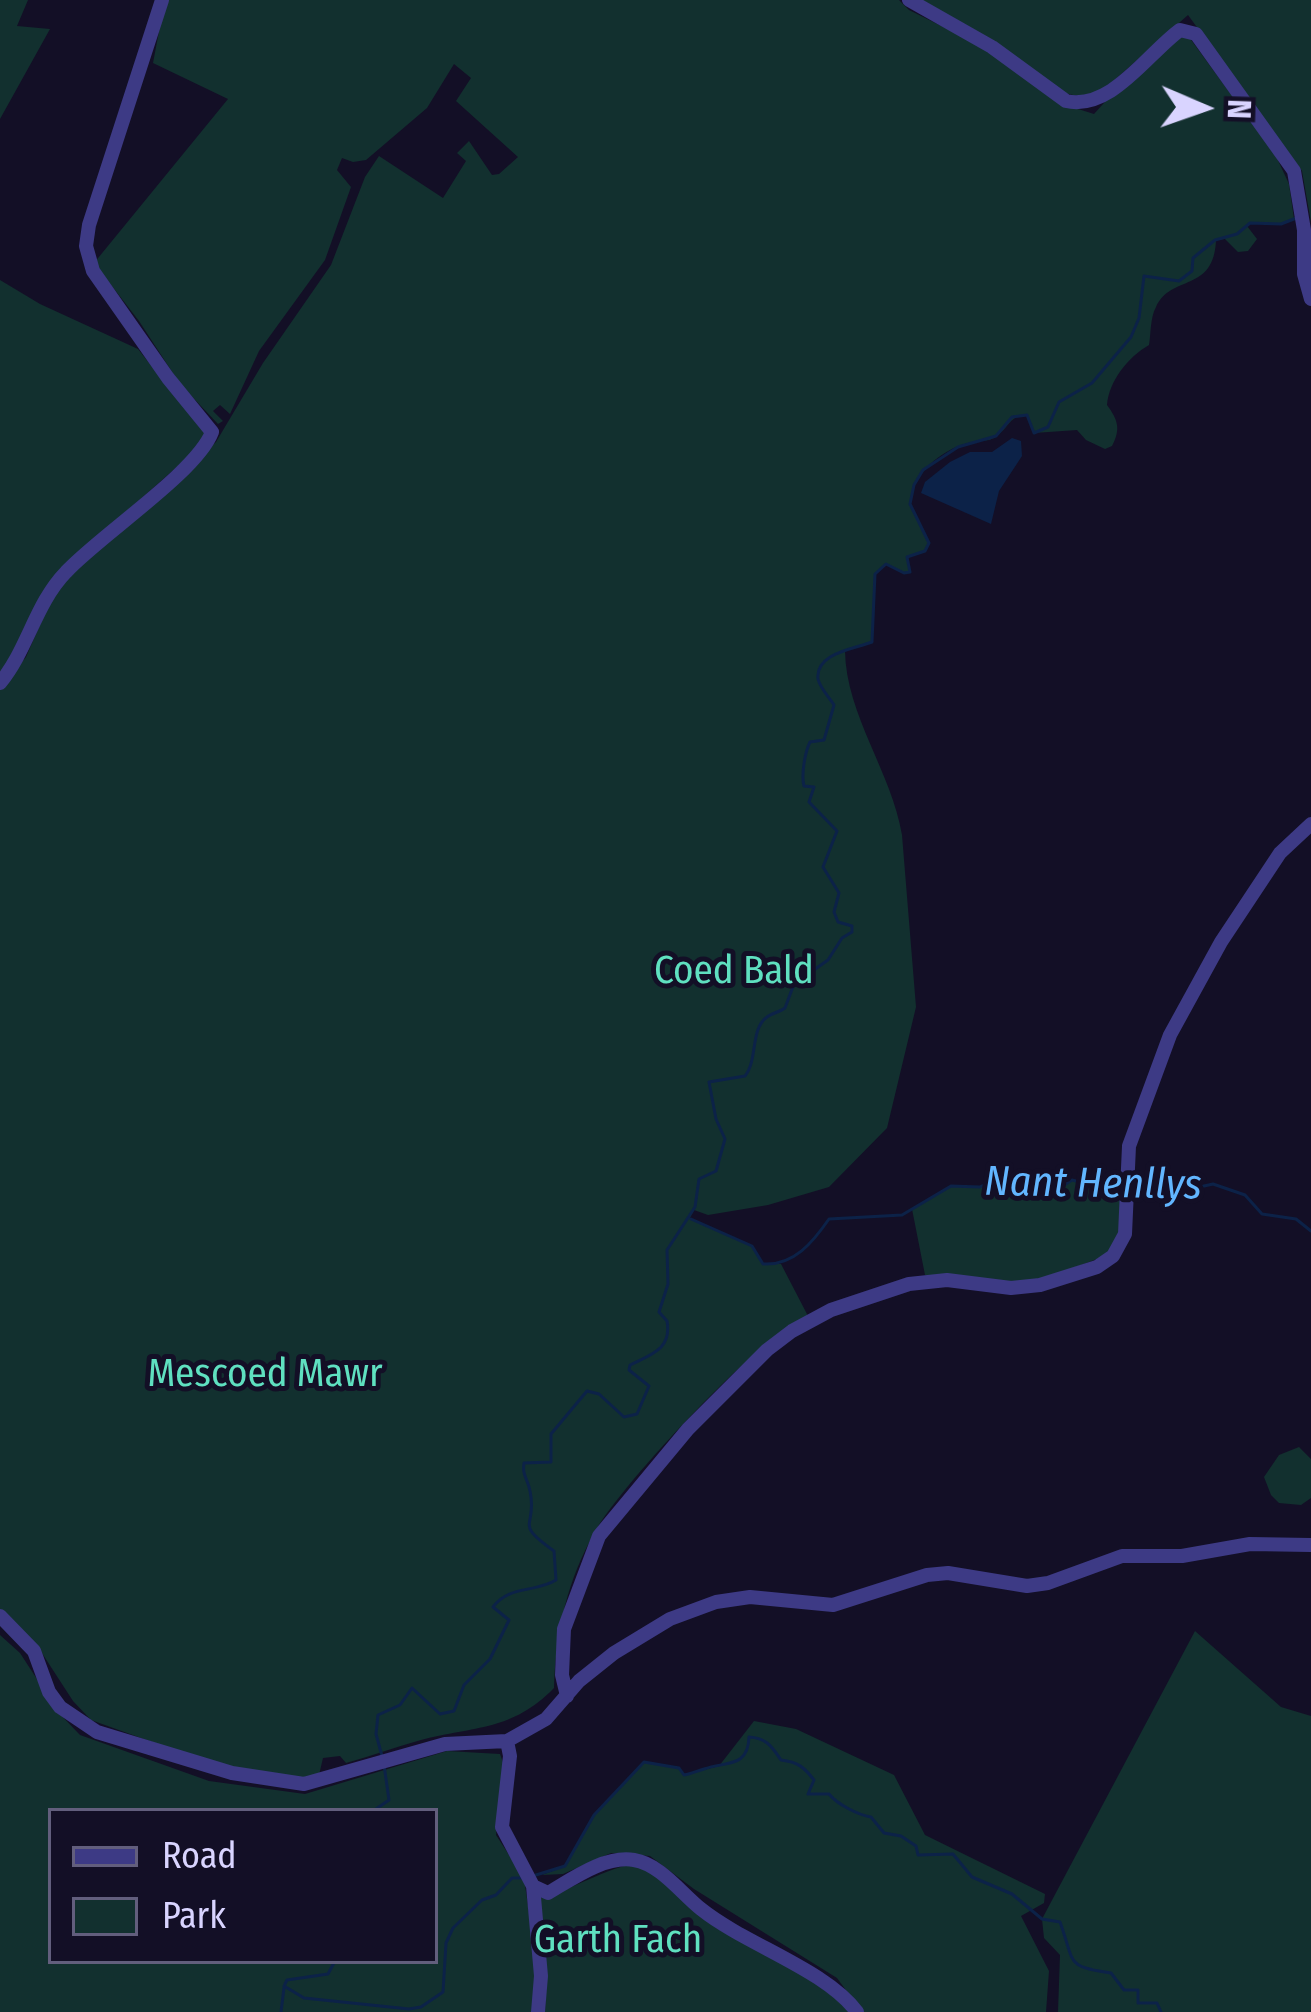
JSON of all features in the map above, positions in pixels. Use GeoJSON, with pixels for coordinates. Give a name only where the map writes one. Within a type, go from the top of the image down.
{"type":"FeatureCollection","features":[{"type":"Feature","properties":{"kind":"street"},"geometry":{"type":"LineString","coordinates":[[0,683],[23,653],[53,587],[191,460],[212,432],[93,271],[86,246],[162,0]]}},
{"type":"Feature","properties":{"kind":"street"},"geometry":{"type":"LineString","coordinates":[[909,0],[992,47],[1066,101],[1078,104],[1101,98],[1169,37],[1188,29],[1196,34],[1284,153],[1298,184],[1304,274],[1311,298]]}},
{"type":"Feature","properties":{"kind":"street"},"geometry":{"type":"LineString","coordinates":[[567,1696],[562,1675],[565,1629],[599,1536],[688,1429],[767,1350],[792,1330],[831,1310],[909,1284],[946,1280],[1027,1287],[1097,1267],[1122,1245],[1130,1146],[1170,1035],[1191,993],[1280,853],[1311,824]]}},
{"type":"Feature","properties":{"kind":"street"},"geometry":{"type":"LineString","coordinates":[[0,1616],[34,1651],[60,1707],[97,1732],[232,1774],[304,1784],[446,1744],[507,1741],[546,1719],[579,1681],[614,1653],[670,1619],[737,1598],[833,1605],[927,1575],[948,1573],[1027,1586],[1122,1556],[1182,1556],[1250,1544],[1311,1545]]}},
{"type":"Feature","properties":{"kind":"street"},"geometry":{"type":"LineString","coordinates":[[507,1741],[510,1756],[502,1827],[533,1886],[541,1976],[538,2012]]}},
{"type":"Feature","properties":{"kind":"street"},"geometry":{"type":"LineString","coordinates":[[533,1886],[548,1893],[605,1864],[626,1858],[647,1862],[702,1910],[825,1982],[857,2012]]}},
{"type":"Feature","properties":{"kind":"green space"},"geometry":{"type":"Polygon","coordinates":[[[0,0],[28,0],[17,26],[50,29],[0,119],[0,0]]]}},
{"type":"Feature","properties":{"kind":"green space"},"geometry":{"type":"Polygon","coordinates":[[[165,0],[899,0],[909,10],[984,47],[1059,103],[1094,114],[1182,36],[1189,37],[1276,156],[1289,184],[1294,219],[1281,224],[1250,223],[1247,226],[1257,239],[1248,251],[1238,252],[1225,239],[1216,240],[1208,268],[1163,297],[1153,316],[1149,345],[1127,363],[1111,387],[1107,405],[1117,430],[1112,446],[1105,449],[1077,430],[1034,433],[1027,415],[1021,416],[994,438],[947,451],[916,483],[910,504],[929,543],[925,551],[908,556],[910,572],[886,564],[875,574],[872,642],[845,651],[853,698],[902,835],[916,1007],[887,1128],[829,1187],[768,1205],[708,1215],[694,1210],[690,1218],[752,1246],[763,1264],[781,1264],[808,1316],[759,1350],[728,1379],[611,1508],[570,1587],[557,1646],[554,1688],[523,1712],[492,1725],[346,1763],[340,1756],[323,1758],[319,1775],[308,1780],[219,1766],[91,1720],[38,1647],[0,1613],[0,689],[26,657],[49,604],[65,581],[216,442],[263,363],[331,265],[365,177],[379,156],[443,198],[466,161],[457,153],[469,141],[492,175],[518,157],[456,101],[471,78],[454,64],[427,108],[366,160],[342,158],[337,170],[351,187],[325,260],[259,351],[230,414],[220,405],[213,411],[223,421],[218,424],[180,384],[94,263],[228,99],[153,63],[165,0]]]}},
{"type":"Feature","properties":{"kind":"green space"},"geometry":{"type":"Polygon","coordinates":[[[917,0],[1311,0],[1311,222],[1302,171],[1188,15],[1102,91],[1086,98],[1056,91],[917,0]]]}},
{"type":"Feature","properties":{"kind":"green space"},"geometry":{"type":"Polygon","coordinates":[[[0,280],[138,349],[206,435],[198,448],[89,545],[0,678],[0,280]]]}},
{"type":"Feature","properties":{"kind":"green space"},"geometry":{"type":"Polygon","coordinates":[[[996,1179],[1024,1191],[1039,1185],[1055,1191],[1072,1180],[1121,1192],[1120,1236],[1110,1254],[1047,1278],[1010,1283],[925,1275],[912,1209],[951,1186],[980,1186],[996,1179]]]}},
{"type":"Feature","properties":{"kind":"green space"},"geometry":{"type":"Polygon","coordinates":[[[1299,1447],[1311,1459],[1311,1498],[1301,1505],[1279,1503],[1264,1477],[1279,1455],[1299,1447]]]}},
{"type":"Feature","properties":{"kind":"green space"},"geometry":{"type":"Polygon","coordinates":[[[1195,1631],[1281,1707],[1311,1716],[1311,2012],[1058,2012],[1060,1955],[1044,1938],[1042,1919],[1195,1631]]]}},
{"type":"Feature","properties":{"kind":"green space"},"geometry":{"type":"Polygon","coordinates":[[[0,1635],[20,1653],[59,1713],[80,1735],[209,1781],[305,1794],[447,1751],[500,1754],[504,1765],[496,1835],[524,1878],[536,1961],[533,2012],[0,2012],[0,1635]]]}},
{"type":"Feature","properties":{"kind":"green space"},"geometry":{"type":"Polygon","coordinates":[[[754,1721],[796,1729],[894,1775],[925,1835],[1045,1894],[1044,1903],[1021,1916],[1049,1971],[1046,2012],[862,2012],[837,1978],[650,1856],[611,1853],[563,1874],[542,1875],[565,1866],[594,1815],[644,1762],[679,1768],[684,1775],[719,1766],[754,1721]]]}},
{"type":"Feature","properties":{"kind":"green space","name":"Garth Fach"},"geometry":{"type":"Polygon","coordinates":[[[628,1865],[646,1868],[716,1928],[813,1980],[852,2012],[545,2012],[547,1973],[538,1897],[628,1865]]]}},
{"type":"Feature","properties":{"kind":"water"},"geometry":{"type":"Polygon","coordinates":[[[1012,438],[1021,441],[1022,456],[999,491],[991,524],[921,493],[925,482],[950,462],[970,452],[992,452],[1012,438]]]}},
{"type":"Feature","properties":{"kind":"waterway"},"geometry":{"type":"LineString","coordinates":[[382,1756],[376,1734],[378,1715],[400,1705],[412,1688],[440,1714],[454,1711],[464,1685],[490,1659],[509,1620],[493,1607],[507,1595],[556,1580],[554,1551],[530,1529],[532,1503],[524,1463],[551,1462],[551,1434],[587,1391],[599,1394],[624,1417],[637,1414],[649,1386],[629,1370],[630,1365],[659,1349],[666,1338],[667,1321],[659,1312],[668,1284],[667,1250],[695,1207],[699,1179],[716,1171],[725,1139],[709,1082],[745,1076],[762,1022],[785,1008],[794,984],[828,960],[842,938],[852,932],[852,926],[838,922],[834,912],[839,893],[823,867],[837,831],[809,802],[814,787],[804,786],[804,764],[810,742],[824,740],[834,705],[818,679],[819,670],[837,653],[872,642],[875,574],[886,564],[910,572],[907,557],[925,551],[929,543],[910,504],[914,485],[923,470],[958,447],[996,436],[1012,417],[1027,415],[1034,433],[1048,427],[1059,402],[1092,383],[1131,337],[1139,318],[1144,276],[1179,281],[1192,271],[1193,258],[1215,240],[1237,234],[1250,223],[1281,224],[1299,217]]}},
{"type":"Feature","properties":{"kind":"waterway","name":"Nant Henllys"},"geometry":{"type":"LineString","coordinates":[[691,1219],[752,1246],[763,1264],[774,1264],[802,1251],[829,1219],[902,1215],[951,1186],[980,1187],[996,1179],[1024,1191],[1039,1185],[1055,1191],[1072,1180],[1118,1192]]}},
{"type":"Feature","properties":{"kind":"waterway","name":"Nant Henllys"},"geometry":{"type":"LineString","coordinates":[[1134,1192],[1173,1193],[1213,1184],[1245,1195],[1262,1214],[1296,1219],[1311,1231]]}},
{"type":"Feature","properties":{"kind":"waterway"},"geometry":{"type":"LineString","coordinates":[[536,1875],[565,1866],[594,1815],[644,1762],[679,1768],[687,1775],[735,1762],[745,1754],[749,1737],[760,1739],[781,1760],[796,1764],[814,1780],[808,1794],[829,1794],[871,1817],[884,1833],[901,1836],[916,1846],[918,1855],[953,1854],[972,1877],[1012,1894],[1042,1919],[1060,1922],[1079,1965],[1111,1973],[1124,1990],[1138,1990],[1138,2003],[1157,2003],[1161,2012]]}},
{"type":"Feature","properties":{"kind":"waterway"},"geometry":{"type":"LineString","coordinates":[[377,1808],[389,1800],[384,1765]]}},
{"type":"Feature","properties":{"kind":"waterway"},"geometry":{"type":"LineString","coordinates":[[284,1986],[304,1998],[421,2007],[443,1992],[446,1943],[453,1928],[482,1900],[496,1895],[512,1878],[521,1878]]}},
{"type":"Feature","properties":{"kind":"waterway"},"geometry":{"type":"LineString","coordinates":[[285,1984],[328,1974],[333,1964]]}},
{"type":"Feature","properties":{"kind":"waterway"},"geometry":{"type":"LineString","coordinates":[[281,2012],[284,1988]]}},
{"type":"Feature","properties":{"kind":"park label","name":"Coed Bald"},"geometry":{"type":"Point","coordinates":[734,972]}},
{"type":"Feature","properties":{"kind":"park label","name":"Mescoed Mawr"},"geometry":{"type":"Point","coordinates":[265,1375]}}]}
